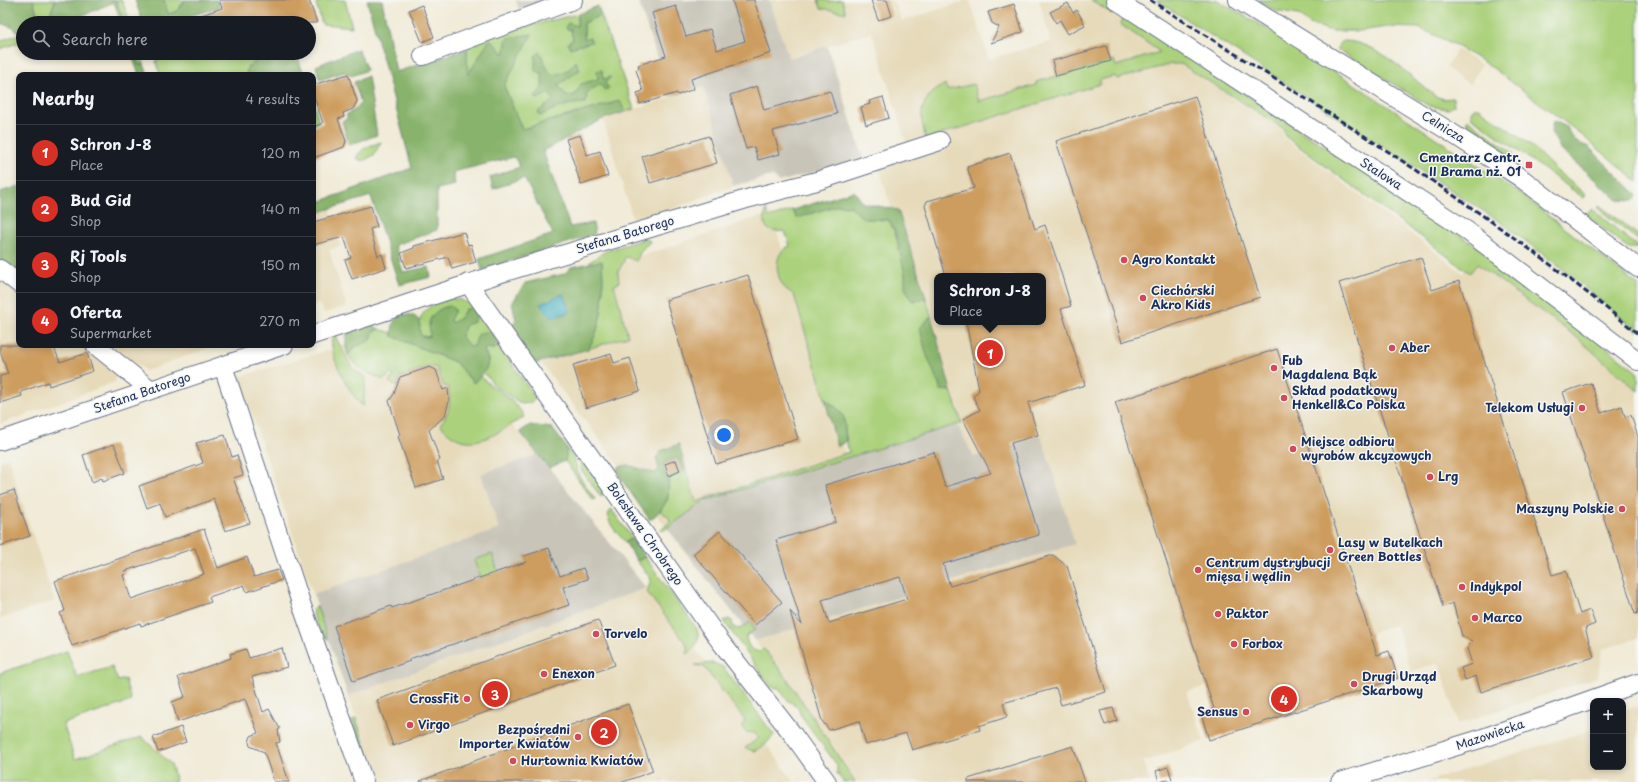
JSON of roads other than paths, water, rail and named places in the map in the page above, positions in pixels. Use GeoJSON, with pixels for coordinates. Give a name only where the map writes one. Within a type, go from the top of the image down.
{"type":"FeatureCollection","features":[{"type":"Feature","properties":{"kind":"street"},"geometry":{"type":"LineString","coordinates":[[423,56],[573,0]]}},
{"type":"Feature","properties":{"kind":"street","name":"Stalowa"},"geometry":{"type":"LineString","coordinates":[[1116,0],[1466,230],[1638,361]]}},
{"type":"Feature","properties":{"kind":"street","name":"Celnicza"},"geometry":{"type":"LineString","coordinates":[[1238,0],[1447,130],[1521,178],[1638,268]]}},
{"type":"Feature","properties":{"kind":"street","name":"Stefana Batorego"},"geometry":{"type":"LineString","coordinates":[[316,334],[468,283],[750,198],[817,181],[940,141]]}},
{"type":"Feature","properties":{"kind":"street"},"geometry":{"type":"LineString","coordinates":[[0,269],[16,282]]}},
{"type":"Feature","properties":{"kind":"street","name":"Bolesława Chrobrego"},"geometry":{"type":"LineString","coordinates":[[468,283],[720,640],[794,736],[827,782]]}},
{"type":"Feature","properties":{"kind":"street"},"geometry":{"type":"LineString","coordinates":[[98,348],[151,390]]}},
{"type":"Feature","properties":{"kind":"street","name":"Stefana Batorego"},"geometry":{"type":"LineString","coordinates":[[0,441],[275,348]]}},
{"type":"Feature","properties":{"kind":"street"},"geometry":{"type":"LineString","coordinates":[[223,366],[302,606],[364,782]]}},
{"type":"Feature","properties":{"kind":"street","name":"Mazowiecka"},"geometry":{"type":"LineString","coordinates":[[1340,782],[1480,739],[1638,683]]}},
{"type":"Feature","properties":{"kind":"street"},"geometry":{"type":"LineString","coordinates":[[1361,782],[1379,770]]}},
{"type":"Feature","properties":{"kind":"water"},"geometry":{"type":"Polygon","coordinates":[[[563,294],[570,312],[552,318],[540,304],[563,294]]]}},
{"type":"Feature","properties":{"kind":"railway"},"geometry":{"type":"LineString","coordinates":[[1150,0],[1338,119],[1461,200],[1521,243],[1638,334]]}},
{"type":"Feature","properties":{"kind":"place","name":"Cmentarz Centr. II Brama nż. 01"},"geometry":{"type":"Point","coordinates":[1529,165]}},
{"type":"Feature","properties":{"kind":"place","name":"Agro Kontakt"},"geometry":{"type":"Point","coordinates":[1124,260]}},
{"type":"Feature","properties":{"kind":"place","name":"Ciechórski Akro Kids"},"geometry":{"type":"Point","coordinates":[1143,298]}},
{"type":"Feature","properties":{"kind":"place","name":"Aber"},"geometry":{"type":"Point","coordinates":[1392,348]}},
{"type":"Feature","properties":{"kind":"place","name":"Schron J-8"},"geometry":{"type":"Point","coordinates":[990,353]}},
{"type":"Feature","properties":{"kind":"place","name":"Fub Magdalena Bąk"},"geometry":{"type":"Point","coordinates":[1274,368]}},
{"type":"Feature","properties":{"kind":"place","name":"Skład podatkowy Henkell&Co Polska"},"geometry":{"type":"Point","coordinates":[1284,398]}},
{"type":"Feature","properties":{"kind":"place","name":"Telekom Usługi"},"geometry":{"type":"Point","coordinates":[1582,408]}},
{"type":"Feature","properties":{"kind":"place","name":"Miejsce odbioru wyrobów akcyzowych"},"geometry":{"type":"Point","coordinates":[1293,449]}},
{"type":"Feature","properties":{"kind":"place","name":"Lrg"},"geometry":{"type":"Point","coordinates":[1430,477]}},
{"type":"Feature","properties":{"kind":"place","name":"Maszyny Polskie"},"geometry":{"type":"Point","coordinates":[1622,509]}},
{"type":"Feature","properties":{"kind":"place","name":"Lasy w Butelkach Green Bottles"},"geometry":{"type":"Point","coordinates":[1330,550]}},
{"type":"Feature","properties":{"kind":"place","name":"Centrum dystrybucji mięsa i wędlin"},"geometry":{"type":"Point","coordinates":[1198,570]}},
{"type":"Feature","properties":{"kind":"place","name":"Indykpol"},"geometry":{"type":"Point","coordinates":[1462,587]}},
{"type":"Feature","properties":{"kind":"place","name":"Paktor"},"geometry":{"type":"Point","coordinates":[1218,614]}},
{"type":"Feature","properties":{"kind":"place","name":"Marco"},"geometry":{"type":"Point","coordinates":[1475,618]}},
{"type":"Feature","properties":{"kind":"place","name":"Torvelo"},"geometry":{"type":"Point","coordinates":[596,634]}},
{"type":"Feature","properties":{"kind":"place","name":"Forbox"},"geometry":{"type":"Point","coordinates":[1234,644]}},
{"type":"Feature","properties":{"kind":"place","name":"Enexon"},"geometry":{"type":"Point","coordinates":[544,674]}},
{"type":"Feature","properties":{"kind":"place","name":"Drugi Urząd Skarbowy"},"geometry":{"type":"Point","coordinates":[1354,684]}},
{"type":"Feature","properties":{"kind":"place","name":"Rj Tools"},"geometry":{"type":"Point","coordinates":[495,694]}},
{"type":"Feature","properties":{"kind":"place","name":"CrossFit"},"geometry":{"type":"Point","coordinates":[467,699]}},
{"type":"Feature","properties":{"kind":"place","name":"Oferta"},"geometry":{"type":"Point","coordinates":[1284,699]}},
{"type":"Feature","properties":{"kind":"place","name":"Sensus"},"geometry":{"type":"Point","coordinates":[1246,712]}},
{"type":"Feature","properties":{"kind":"place","name":"Virgo"},"geometry":{"type":"Point","coordinates":[410,725]}},
{"type":"Feature","properties":{"kind":"place","name":"Bud Gid"},"geometry":{"type":"Point","coordinates":[604,732]}},
{"type":"Feature","properties":{"kind":"place","name":"Bezpośredni Importer Kwiatów"},"geometry":{"type":"Point","coordinates":[578,737]}},
{"type":"Feature","properties":{"kind":"place","name":"Hurtownia Kwiatów"},"geometry":{"type":"Point","coordinates":[513,761]}}]}
